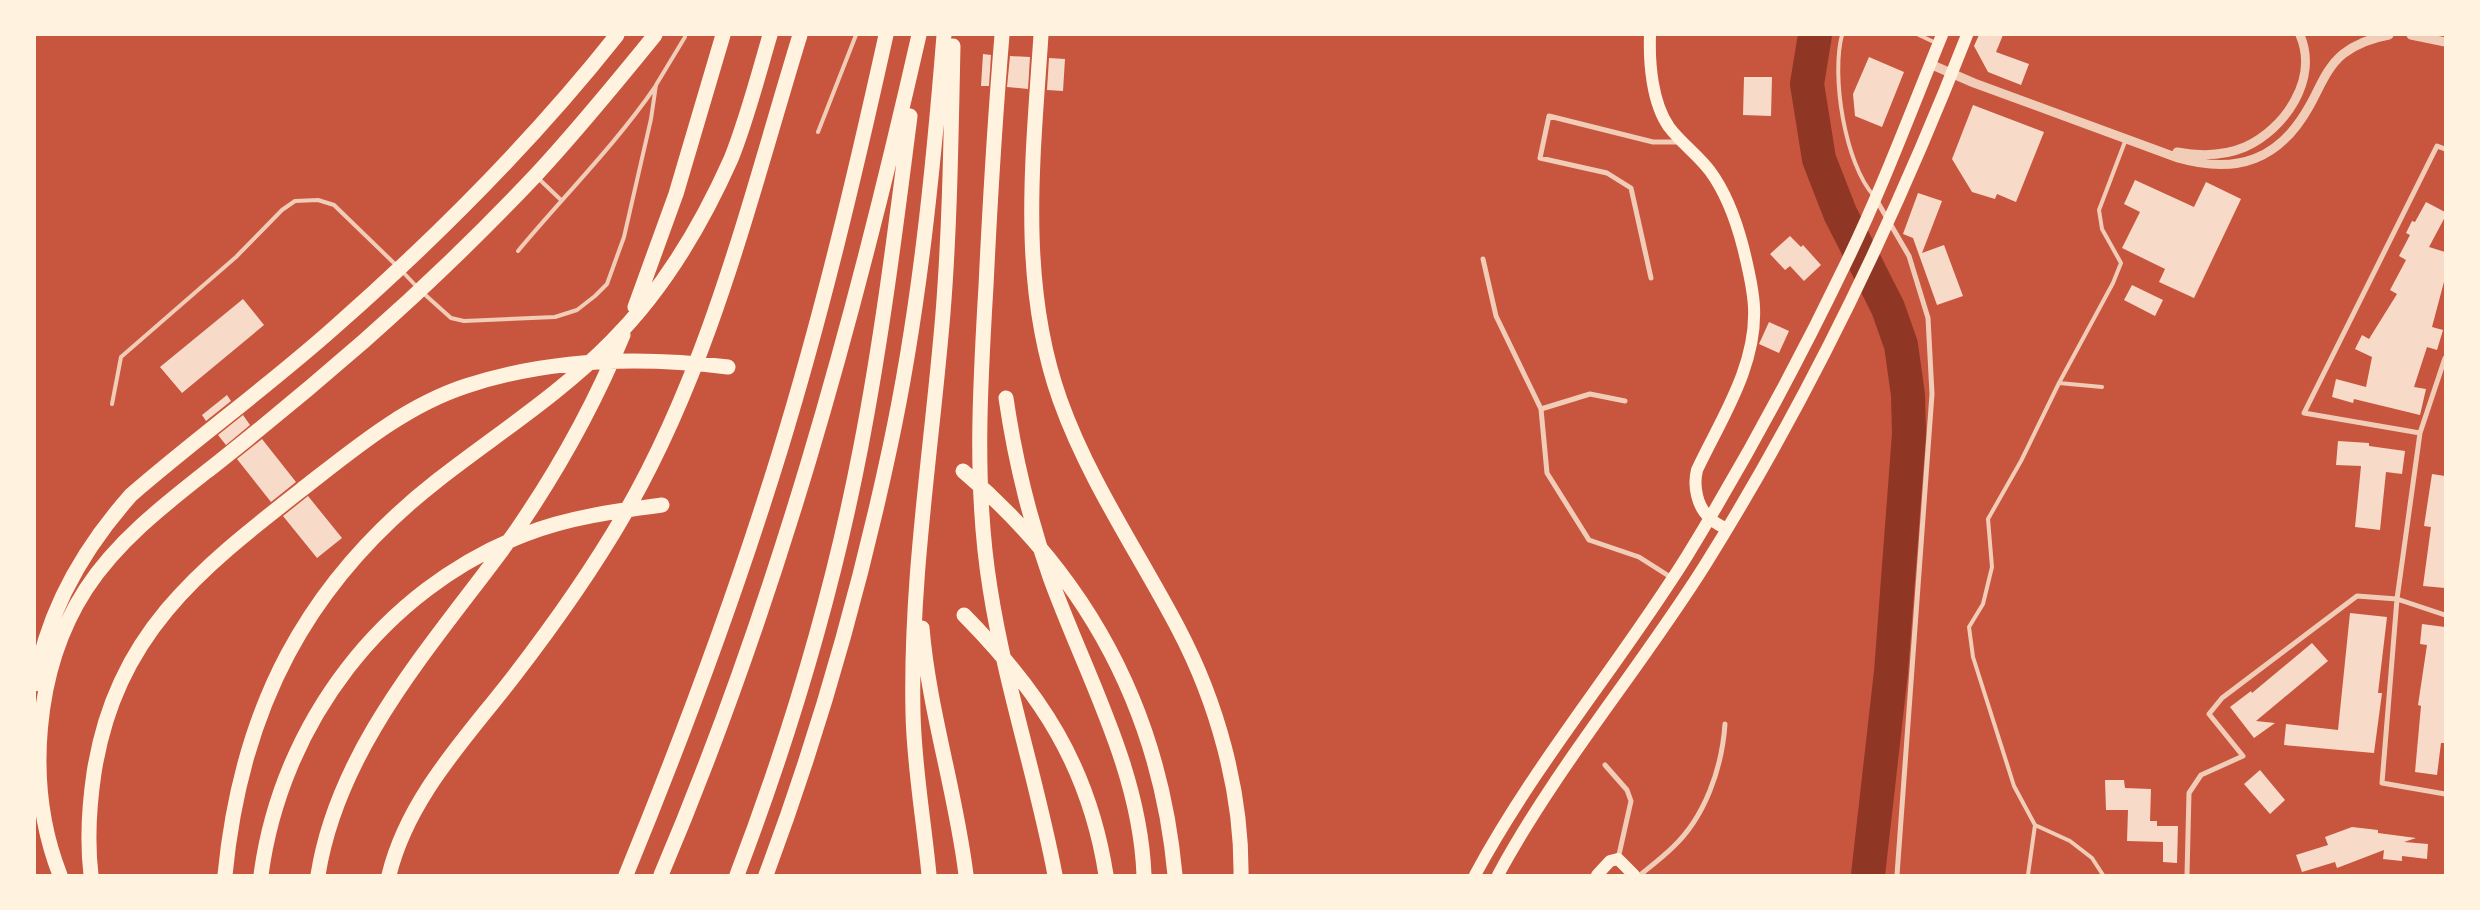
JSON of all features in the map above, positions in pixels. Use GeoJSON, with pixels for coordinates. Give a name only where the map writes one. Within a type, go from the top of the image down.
{"type":"FeatureCollection","features":[{"type":"Feature","properties":{"kind":"highway"},"geometry":{"type":"LineString","coordinates":[[35,684],[47,634],[62,594],[82,558],[104,525],[138,490],[334,328],[421,249],[542,124],[616,35]]}},
{"type":"Feature","properties":{"kind":"highway"},"geometry":{"type":"LineString","coordinates":[[59,873],[44,821],[40,779],[41,738],[46,699],[54,661],[68,623],[85,591],[106,561],[134,532],[364,341],[430,281],[535,176],[655,35]]}},
{"type":"Feature","properties":{"kind":"highway"},"geometry":{"type":"LineString","coordinates":[[318,875],[336,806],[355,762],[382,716],[517,528],[572,438],[604,378],[645,281],[676,194],[723,35]]}},
{"type":"Feature","properties":{"kind":"highway"},"geometry":{"type":"LineString","coordinates":[[226,875],[230,824],[242,769],[260,716],[302,627],[336,579],[365,546],[437,481],[542,403],[613,340],[670,269],[710,202],[731,157],[770,35]]}},
{"type":"Feature","properties":{"kind":"highway"},"geometry":{"type":"LineString","coordinates":[[389,875],[404,832],[424,795],[448,758],[557,620],[591,570],[655,459],[681,402],[717,306],[800,35]]}},
{"type":"Feature","properties":{"kind":"highway"},"geometry":{"type":"LineString","coordinates":[[626,875],[700,682],[780,451],[851,189],[886,35]]}},
{"type":"Feature","properties":{"kind":"highway"},"geometry":{"type":"LineString","coordinates":[[661,875],[725,711],[774,574],[811,458],[890,166],[918,35]]}},
{"type":"Feature","properties":{"kind":"highway"},"geometry":{"type":"LineString","coordinates":[[737,875],[799,695],[832,575],[861,447],[882,325],[899,206],[918,35]]}},
{"type":"Feature","properties":{"kind":"highway"},"geometry":{"type":"LineString","coordinates":[[768,869],[827,693],[859,577],[890,446],[914,310],[927,207],[944,35]]}},
{"type":"Feature","properties":{"kind":"highway"},"geometry":{"type":"LineString","coordinates":[[929,875],[913,714],[916,579],[942,315],[948,231],[953,35]]}},
{"type":"Feature","properties":{"kind":"highway"},"geometry":{"type":"LineString","coordinates":[[1002,35],[983,323],[981,499],[989,588],[999,638],[1036,784],[1054,875]]}},
{"type":"Feature","properties":{"kind":"highway"},"geometry":{"type":"LineString","coordinates":[[1041,35],[1032,158],[1032,213],[1036,302],[1046,350],[1060,399],[1080,449],[1106,502],[1179,630],[1216,721],[1237,810],[1241,875]]}},
{"type":"Feature","properties":{"kind":"highway"},"geometry":{"type":"LineString","coordinates":[[91,875],[89,825],[92,790],[107,715],[120,681],[147,634],[188,586],[292,498],[390,423],[428,402],[464,387],[534,369],[600,361],[643,360],[728,367]]}},
{"type":"Feature","properties":{"kind":"highway"},"geometry":{"type":"LineString","coordinates":[[1006,398],[1022,489],[1050,578],[1109,724],[1126,772],[1138,819],[1144,875]]}},
{"type":"Feature","properties":{"kind":"highway"},"geometry":{"type":"LineString","coordinates":[[963,471],[1012,515],[1038,545],[1088,609],[1114,656],[1135,703],[1152,750],[1164,796],[1175,875]]}},
{"type":"Feature","properties":{"kind":"highway"},"geometry":{"type":"LineString","coordinates":[[261,875],[264,853],[278,801],[297,751],[320,706],[348,666],[383,627],[420,593],[454,570],[486,551],[527,533],[607,512],[662,506]]}},
{"type":"Feature","properties":{"kind":"highway"},"geometry":{"type":"LineString","coordinates":[[920,529],[921,611],[925,662],[961,834],[966,875]]}},
{"type":"Feature","properties":{"kind":"highway"},"geometry":{"type":"LineString","coordinates":[[964,615],[995,646],[1026,683],[1053,724],[1074,763],[1090,805],[1102,850],[1106,875]]}},
{"type":"Feature","properties":{"kind":"highway"},"geometry":{"type":"LineString","coordinates":[[35,792],[40,822],[59,873]]}},
{"type":"Feature","properties":{"kind":"main road"},"geometry":{"type":"LineString","coordinates":[[1650,35],[1653,77],[1659,105],[1668,126],[1709,170],[1723,190],[1741,242],[1754,306],[1753,334],[1745,368],[1697,470],[1694,481],[1696,494],[1709,518],[1727,529]]}},
{"type":"Feature","properties":{"kind":"main road"},"geometry":{"type":"LineString","coordinates":[[1498,875],[1547,793],[1654,642],[1727,529],[1779,439],[1860,284],[1892,218],[1967,35]]}},
{"type":"Feature","properties":{"kind":"main road"},"geometry":{"type":"LineString","coordinates":[[1475,875],[1530,784],[1672,578],[1780,396],[1846,263],[1940,39]]}},
{"type":"Feature","properties":{"kind":"main road"},"geometry":{"type":"LineString","coordinates":[[1597,875],[1610,861],[1618,859],[1634,875]]}},
{"type":"Feature","properties":{"kind":"street"},"geometry":{"type":"LineString","coordinates":[[2126,138],[2169,151],[2208,154],[2225,153],[2245,147],[2262,137],[2284,117],[2299,92],[2304,76],[2305,57],[2300,35]]}},
{"type":"Feature","properties":{"kind":"street"},"geometry":{"type":"LineString","coordinates":[[1930,64],[1974,84],[2200,164],[2221,166],[2240,164],[2258,157],[2288,136],[2300,121],[2332,65],[2343,54],[2373,38],[2389,35]]}},
{"type":"Feature","properties":{"kind":"street"},"geometry":{"type":"LineString","coordinates":[[2411,35],[2445,42]]}},
{"type":"Feature","properties":{"kind":"street"},"geometry":{"type":"LineString","coordinates":[[1651,278],[1631,188],[1607,173],[1540,158],[1548,116],[1653,142],[1681,142]]}},
{"type":"Feature","properties":{"kind":"street"},"geometry":{"type":"LineString","coordinates":[[2420,433],[2304,413],[2437,146],[2445,148]]}},
{"type":"Feature","properties":{"kind":"street"},"geometry":{"type":"LineString","coordinates":[[1875,197],[1909,256],[1928,318],[1932,394],[1897,875]]}},
{"type":"Feature","properties":{"kind":"street"},"geometry":{"type":"LineString","coordinates":[[1483,259],[1496,316],[1541,409],[1547,473],[1589,540],[1639,557],[1672,578]]}},
{"type":"Feature","properties":{"kind":"street"},"geometry":{"type":"LineString","coordinates":[[2445,358],[2420,433],[2397,599],[2382,783],[2445,794]]}},
{"type":"Feature","properties":{"kind":"street"},"geometry":{"type":"LineString","coordinates":[[1541,409],[1590,394],[1625,401]]}},
{"type":"Feature","properties":{"kind":"street"},"geometry":{"type":"LineString","coordinates":[[2187,875],[2189,793],[2201,775],[2243,756],[2209,714],[2222,698],[2357,596],[2397,599],[2445,614]]}},
{"type":"Feature","properties":{"kind":"street"},"geometry":{"type":"LineString","coordinates":[[1640,875],[1674,846],[1698,816],[1715,776],[1724,743],[1725,724]]}},
{"type":"Feature","properties":{"kind":"street"},"geometry":{"type":"LineString","coordinates":[[1605,765],[1627,790],[1631,800],[1618,859]]}},
{"type":"Feature","properties":{"kind":"lane"},"geometry":{"type":"LineString","coordinates":[[818,132],[856,35]]}},
{"type":"Feature","properties":{"kind":"lane"},"geometry":{"type":"LineString","coordinates":[[1842,35],[1839,46],[1841,114],[1860,176],[1875,197]]}},
{"type":"Feature","properties":{"kind":"lane"},"geometry":{"type":"LineString","coordinates":[[1918,35],[1940,39]]}},
{"type":"Feature","properties":{"kind":"lane"},"geometry":{"type":"LineString","coordinates":[[518,251],[633,119],[685,37]]}},
{"type":"Feature","properties":{"kind":"lane"},"geometry":{"type":"LineString","coordinates":[[112,404],[121,357],[236,257],[290,204],[301,200],[326,201],[334,205],[451,318],[464,321],[556,317],[576,310],[607,284],[624,237],[651,120],[656,85]]}},
{"type":"Feature","properties":{"kind":"lane"},"geometry":{"type":"LineString","coordinates":[[2103,875],[2092,858],[2077,847],[2035,825],[2014,786],[1973,658],[1969,627],[1983,604],[1992,567],[1988,519],[2021,461],[2059,383],[2113,283],[2121,263],[2102,229],[2099,210],[2126,138]]}},
{"type":"Feature","properties":{"kind":"lane"},"geometry":{"type":"LineString","coordinates":[[535,176],[561,200]]}},
{"type":"Feature","properties":{"kind":"lane"},"geometry":{"type":"LineString","coordinates":[[2059,383],[2102,387]]}},
{"type":"Feature","properties":{"kind":"lane"},"geometry":{"type":"LineString","coordinates":[[2028,875],[2035,825]]}},
{"type":"Feature","properties":{"kind":"building"},"geometry":{"type":"Polygon","coordinates":[[[1979,35],[2003,35],[1996,52],[2029,64],[2021,85],[1988,72],[1974,46],[1979,35]]]}},
{"type":"Feature","properties":{"kind":"building"},"geometry":{"type":"Polygon","coordinates":[[[983,54],[991,55],[989,86],[981,86],[983,54]]]}},
{"type":"Feature","properties":{"kind":"building"},"geometry":{"type":"Polygon","coordinates":[[[1010,56],[1030,57],[1028,89],[1007,87],[1010,56]]]}},
{"type":"Feature","properties":{"kind":"building"},"geometry":{"type":"Polygon","coordinates":[[[1869,57],[1904,72],[1882,127],[1855,116],[1853,94],[1869,57]]]}},
{"type":"Feature","properties":{"kind":"building"},"geometry":{"type":"Polygon","coordinates":[[[1049,58],[1065,59],[1063,91],[1047,90],[1049,58]]]}},
{"type":"Feature","properties":{"kind":"building"},"geometry":{"type":"Polygon","coordinates":[[[1744,77],[1772,77],[1771,116],[1743,115],[1744,77]]]}},
{"type":"Feature","properties":{"kind":"building"},"geometry":{"type":"Polygon","coordinates":[[[1973,105],[2044,132],[2016,202],[1997,194],[1995,199],[1972,192],[1952,159],[1973,105]]]}},
{"type":"Feature","properties":{"kind":"building"},"geometry":{"type":"Polygon","coordinates":[[[2135,180],[2194,207],[2206,182],[2241,199],[2194,298],[2159,282],[2165,269],[2122,248],[2140,212],[2124,204],[2135,180]]]}},
{"type":"Feature","properties":{"kind":"building"},"geometry":{"type":"Polygon","coordinates":[[[1918,193],[1942,201],[1922,253],[1944,245],[1963,296],[1937,305],[1913,238],[1903,234],[1918,193]]]}},
{"type":"Feature","properties":{"kind":"building"},"geometry":{"type":"Polygon","coordinates":[[[2426,202],[2445,212],[2445,217],[2429,247],[2445,252],[2445,278],[2432,327],[2443,330],[2437,350],[2427,347],[2414,387],[2426,389],[2420,415],[2354,399],[2353,403],[2332,397],[2336,379],[2366,387],[2372,357],[2355,349],[2362,335],[2369,339],[2397,294],[2390,290],[2406,260],[2399,256],[2410,235],[2406,233],[2412,221],[2415,222],[2426,202]]]}},
{"type":"Feature","properties":{"kind":"building"},"geometry":{"type":"Polygon","coordinates":[[[1790,236],[1801,247],[1803,245],[1821,265],[1804,281],[1790,266],[1785,270],[1770,254],[1790,236]]]}},
{"type":"Feature","properties":{"kind":"building"},"geometry":{"type":"Polygon","coordinates":[[[2132,285],[2163,300],[2155,316],[2124,300],[2132,285]]]}},
{"type":"Feature","properties":{"kind":"building"},"geometry":{"type":"Polygon","coordinates":[[[243,299],[264,325],[182,393],[160,367],[243,299]]]}},
{"type":"Feature","properties":{"kind":"building"},"geometry":{"type":"Polygon","coordinates":[[[1769,322],[1789,331],[1779,353],[1759,344],[1769,322]]]}},
{"type":"Feature","properties":{"kind":"building"},"geometry":{"type":"Polygon","coordinates":[[[227,395],[231,401],[206,421],[202,415],[227,395]]]}},
{"type":"Feature","properties":{"kind":"building"},"geometry":{"type":"Polygon","coordinates":[[[243,415],[250,425],[226,445],[218,435],[243,415]]]}},
{"type":"Feature","properties":{"kind":"building"},"geometry":{"type":"Polygon","coordinates":[[[262,439],[296,482],[271,502],[237,459],[262,439]]]}},
{"type":"Feature","properties":{"kind":"building"},"geometry":{"type":"Polygon","coordinates":[[[2338,441],[2369,443],[2369,446],[2405,451],[2402,474],[2386,472],[2380,530],[2355,527],[2361,466],[2336,465],[2338,441]]]}},
{"type":"Feature","properties":{"kind":"building"},"geometry":{"type":"Polygon","coordinates":[[[2432,474],[2445,476],[2445,588],[2423,586],[2431,527],[2424,526],[2432,474]]]}},
{"type":"Feature","properties":{"kind":"building"},"geometry":{"type":"Polygon","coordinates":[[[308,496],[342,538],[317,558],[283,516],[308,496]]]}},
{"type":"Feature","properties":{"kind":"building"},"geometry":{"type":"Polygon","coordinates":[[[2350,613],[2387,617],[2378,693],[2382,693],[2374,753],[2284,745],[2286,724],[2338,730],[2350,613]]]}},
{"type":"Feature","properties":{"kind":"building"},"geometry":{"type":"Polygon","coordinates":[[[2422,624],[2445,627],[2445,735],[2444,743],[2441,743],[2437,775],[2415,772],[2421,706],[2418,705],[2427,645],[2420,644],[2422,624]]]}},
{"type":"Feature","properties":{"kind":"building"},"geometry":{"type":"Polygon","coordinates":[[[2312,643],[2328,661],[2256,721],[2275,723],[2254,738],[2230,707],[2251,691],[2252,693],[2312,643]]]}},
{"type":"Feature","properties":{"kind":"building"},"geometry":{"type":"Polygon","coordinates":[[[2260,770],[2285,800],[2270,814],[2244,784],[2260,770]]]}},
{"type":"Feature","properties":{"kind":"building"},"geometry":{"type":"Polygon","coordinates":[[[2105,780],[2124,780],[2125,788],[2151,789],[2150,821],[2157,821],[2157,826],[2178,826],[2177,863],[2163,862],[2163,842],[2127,841],[2128,810],[2106,810],[2105,780]]]}},
{"type":"Feature","properties":{"kind":"building"},"geometry":{"type":"Polygon","coordinates":[[[2352,827],[2378,830],[2378,833],[2416,838],[2404,842],[2428,844],[2427,859],[2402,856],[2402,861],[2383,859],[2384,850],[2337,868],[2335,862],[2302,872],[2296,855],[2328,845],[2325,837],[2352,827]]]}},
{"type":"Feature","properties":{"kind":"waterway"},"geometry":{"type":"LineString","coordinates":[[1815,35],[1807,84],[1819,159],[1840,213],[1888,308],[1901,345],[1908,395],[1909,434],[1891,672],[1868,875]]}}]}
